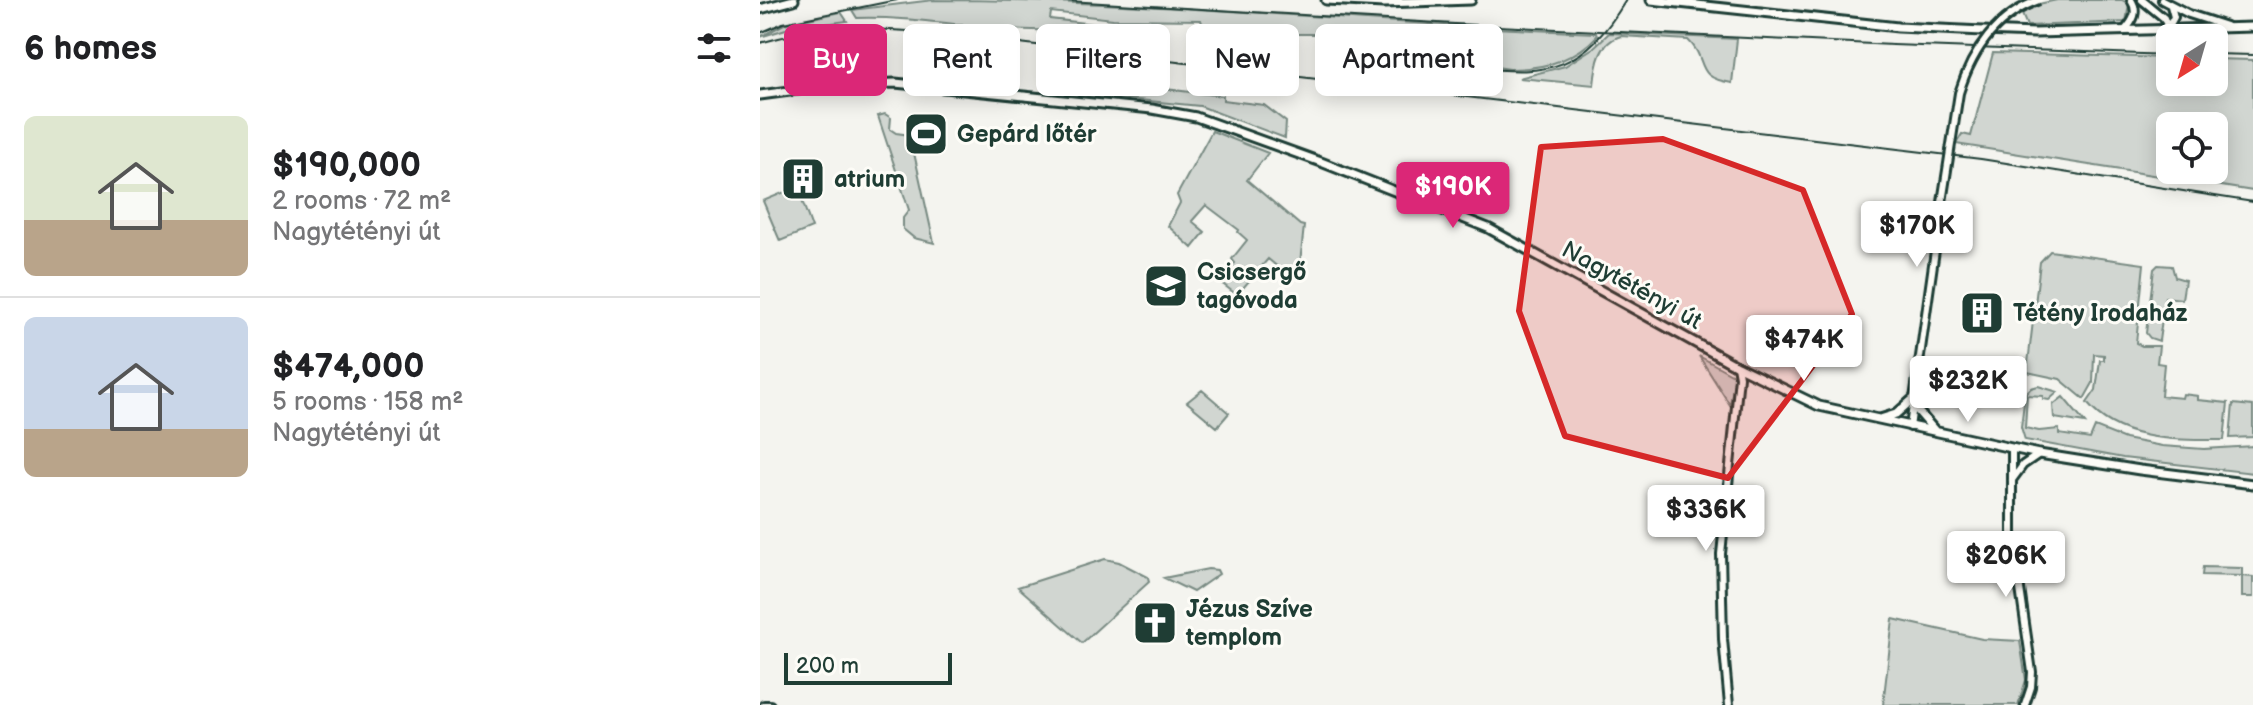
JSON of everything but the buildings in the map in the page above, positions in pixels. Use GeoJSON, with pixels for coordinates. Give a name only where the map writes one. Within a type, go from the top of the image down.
{"type":"FeatureCollection","features":[{"type":"Feature","properties":{"kind":"main road"},"geometry":{"type":"LineString","coordinates":[[760,9],[794,0]]}},
{"type":"Feature","properties":{"kind":"main road"},"geometry":{"type":"LineString","coordinates":[[1326,0],[1384,3],[1471,0]]}},
{"type":"Feature","properties":{"kind":"main road"},"geometry":{"type":"LineString","coordinates":[[1651,0],[1898,27],[2035,33],[2156,29]]}},
{"type":"Feature","properties":{"kind":"main road"},"geometry":{"type":"LineString","coordinates":[[2229,27],[2253,27]]}},
{"type":"Feature","properties":{"kind":"main road","name":"Nagytétényi út"},"geometry":{"type":"LineString","coordinates":[[760,95],[827,86],[895,83],[1152,109],[1209,121],[1488,228],[1802,399],[1876,420],[2012,449],[2253,484]]}},
{"type":"Feature","properties":{"kind":"main road"},"geometry":{"type":"LineString","coordinates":[[1876,420],[1900,412],[1913,399],[1917,410],[1936,433]]}},
{"type":"Feature","properties":{"kind":"street"},"geometry":{"type":"LineString","coordinates":[[1910,427],[1959,93],[1965,74],[1985,40],[2016,11],[2039,0]]}},
{"type":"Feature","properties":{"kind":"street"},"geometry":{"type":"LineString","coordinates":[[2125,30],[2135,16],[2136,9],[2131,0]]}},
{"type":"Feature","properties":{"kind":"street"},"geometry":{"type":"LineString","coordinates":[[2142,0],[2151,5],[2166,24]]}},
{"type":"Feature","properties":{"kind":"street"},"geometry":{"type":"LineString","coordinates":[[2165,2],[2174,17],[2170,24]]}},
{"type":"Feature","properties":{"kind":"street"},"geometry":{"type":"LineString","coordinates":[[2165,2],[2189,14],[2229,27]]}},
{"type":"Feature","properties":{"kind":"street"},"geometry":{"type":"LineString","coordinates":[[1729,705],[1723,639],[1721,554],[1739,377],[1737,366]]}},
{"type":"Feature","properties":{"kind":"street"},"geometry":{"type":"LineString","coordinates":[[2012,449],[2012,533],[2032,672],[2025,705]]}},
{"type":"Feature","properties":{"kind":"street"},"geometry":{"type":"LineString","coordinates":[[2012,480],[2020,468],[2039,454]]}},
{"type":"Feature","properties":{"kind":"highlighted area"},"geometry":{"type":"Polygon","coordinates":[[[1663,139],[1803,190],[1852,314],[1728,478],[1565,436],[1519,311],[1541,147],[1663,139]]]}},
{"type":"Feature","properties":{"kind":"shaded area"},"geometry":{"type":"Polygon","coordinates":[[[933,0],[1016,1],[1430,24],[1315,24],[1315,34],[1299,34],[1299,24],[1202,24],[1201,20],[1113,19],[1051,12],[1050,19],[1094,24],[1036,24],[1036,30],[1027,30],[1020,30],[1020,24],[951,24],[857,18],[852,10],[933,0]]]}},
{"type":"Feature","properties":{"kind":"shaded area"},"geometry":{"type":"Polygon","coordinates":[[[2057,0],[2122,0],[2129,4],[2126,22],[2027,26],[2021,12],[2034,5],[2057,0]]]}},
{"type":"Feature","properties":{"kind":"shaded area"},"geometry":{"type":"Polygon","coordinates":[[[841,12],[847,21],[824,24],[784,24],[841,12]]]}},
{"type":"Feature","properties":{"kind":"shaded area"},"geometry":{"type":"Polygon","coordinates":[[[784,24],[784,30],[760,37],[784,24]]]}},
{"type":"Feature","properties":{"kind":"shaded area"},"geometry":{"type":"Polygon","coordinates":[[[1503,28],[1596,33],[1597,36],[1588,45],[1557,62],[1503,68],[1503,28]]]}},
{"type":"Feature","properties":{"kind":"shaded area"},"geometry":{"type":"Polygon","coordinates":[[[1609,33],[1737,39],[1732,83],[1711,77],[1688,40],[1621,36],[1603,49],[1594,85],[1519,78],[1565,66],[1593,48],[1609,33]]]}},
{"type":"Feature","properties":{"kind":"shaded area"},"geometry":{"type":"Polygon","coordinates":[[[1993,53],[2156,58],[2156,96],[2228,96],[2228,59],[2253,60],[2253,191],[2209,184],[2228,184],[2228,112],[2156,112],[2156,176],[1956,144],[1962,134],[1971,136],[1993,53]]]}},
{"type":"Feature","properties":{"kind":"shaded area"},"geometry":{"type":"Polygon","coordinates":[[[1170,90],[1186,92],[1186,96],[1223,96],[1223,100],[1264,105],[1286,122],[1285,138],[1200,106],[1097,96],[1170,96],[1170,90]]]}},
{"type":"Feature","properties":{"kind":"shaded area"},"geometry":{"type":"Polygon","coordinates":[[[885,114],[891,118],[890,129],[910,135],[934,243],[914,238],[903,229],[903,218],[909,210],[878,116],[885,114]]]}},
{"type":"Feature","properties":{"kind":"shaded area"},"geometry":{"type":"Polygon","coordinates":[[[1212,131],[1268,153],[1247,180],[1304,226],[1300,263],[1285,273],[1268,259],[1237,295],[1220,282],[1247,240],[1239,230],[1206,205],[1192,221],[1205,232],[1192,248],[1168,226],[1180,203],[1177,195],[1212,131]]]}},
{"type":"Feature","properties":{"kind":"shaded area"},"geometry":{"type":"Polygon","coordinates":[[[797,187],[812,228],[780,241],[763,201],[797,187]]]}},
{"type":"Feature","properties":{"kind":"shaded area"},"geometry":{"type":"Polygon","coordinates":[[[2050,251],[2144,264],[2136,343],[2159,346],[2157,363],[2164,364],[2161,396],[2182,398],[2183,394],[2198,396],[2198,400],[2228,403],[2224,440],[2150,436],[2132,432],[2100,416],[2087,403],[2096,390],[2100,360],[2104,360],[2104,355],[2094,354],[2093,383],[2084,399],[2060,379],[2027,372],[2040,262],[2050,251]]]}},
{"type":"Feature","properties":{"kind":"shaded area"},"geometry":{"type":"Polygon","coordinates":[[[2158,265],[2172,266],[2175,277],[2185,280],[2182,299],[2165,297],[2159,341],[2146,333],[2154,269],[2158,265]]]}},
{"type":"Feature","properties":{"kind":"shaded area"},"geometry":{"type":"Polygon","coordinates":[[[1699,356],[1735,376],[1730,405],[1699,356]]]}},
{"type":"Feature","properties":{"kind":"shaded area"},"geometry":{"type":"Polygon","coordinates":[[[2038,386],[2058,392],[2049,400],[2043,399],[2043,396],[2027,395],[2025,428],[2039,431],[2059,429],[2059,434],[2090,439],[2095,427],[2125,439],[2162,446],[2204,449],[2253,446],[2253,473],[2123,458],[2025,440],[2021,427],[2025,394],[2038,386]]]}},
{"type":"Feature","properties":{"kind":"shaded area"},"geometry":{"type":"Polygon","coordinates":[[[1202,390],[1229,413],[1217,427],[1187,402],[1202,390]]]}},
{"type":"Feature","properties":{"kind":"shaded area"},"geometry":{"type":"Polygon","coordinates":[[[2063,397],[2085,423],[2054,418],[2053,405],[2063,397]]]}},
{"type":"Feature","properties":{"kind":"shaded area"},"geometry":{"type":"Polygon","coordinates":[[[2233,404],[2253,406],[2253,437],[2230,438],[2233,404]]]}},
{"type":"Feature","properties":{"kind":"shaded area"},"geometry":{"type":"Polygon","coordinates":[[[1105,559],[1119,562],[1148,577],[1149,582],[1082,643],[1018,587],[1105,559]]]}},
{"type":"Feature","properties":{"kind":"shaded area"},"geometry":{"type":"Polygon","coordinates":[[[2203,567],[2242,568],[2242,576],[2202,575],[2203,567]]]}},
{"type":"Feature","properties":{"kind":"shaded area"},"geometry":{"type":"Polygon","coordinates":[[[1217,570],[1219,574],[1193,592],[1164,578],[1217,570]]]}},
{"type":"Feature","properties":{"kind":"shaded area"},"geometry":{"type":"Polygon","coordinates":[[[2242,576],[2253,577],[2253,597],[2242,597],[2242,576]]]}},
{"type":"Feature","properties":{"kind":"shaded area"},"geometry":{"type":"Polygon","coordinates":[[[1893,619],[1982,639],[2020,641],[2026,680],[2018,705],[1883,705],[1893,619]]]}},
{"type":"Feature","properties":{"kind":"railway"},"geometry":{"type":"LineString","coordinates":[[760,33],[783,23],[897,0]]}},
{"type":"Feature","properties":{"kind":"railway"},"geometry":{"type":"LineString","coordinates":[[1052,0],[1455,24],[2156,54]]}},
{"type":"Feature","properties":{"kind":"railway"},"geometry":{"type":"LineString","coordinates":[[1503,70],[1545,68],[1580,54],[1611,23],[1626,0]]}},
{"type":"Feature","properties":{"kind":"railway"},"geometry":{"type":"LineString","coordinates":[[760,43],[825,31],[869,29],[936,33],[1981,159],[2253,202]]}},
{"type":"Feature","properties":{"kind":"railway"},"geometry":{"type":"LineString","coordinates":[[2228,54],[2253,55]]}},
{"type":"Feature","properties":{"kind":"place","name":"Gepárd lőtér"},"geometry":{"type":"Point","coordinates":[926,134]}},
{"type":"Feature","properties":{"kind":"place","name":"atrium"},"geometry":{"type":"Point","coordinates":[803,179]}},
{"type":"Feature","properties":{"kind":"place","name":"Csicsergő tagóvoda"},"geometry":{"type":"Point","coordinates":[1166,286]}},
{"type":"Feature","properties":{"kind":"place","name":"Tétény Irodaház"},"geometry":{"type":"Point","coordinates":[1982,313]}},
{"type":"Feature","properties":{"kind":"place","name":"Jézus Szíve templom"},"geometry":{"type":"Point","coordinates":[1155,623]}}]}
